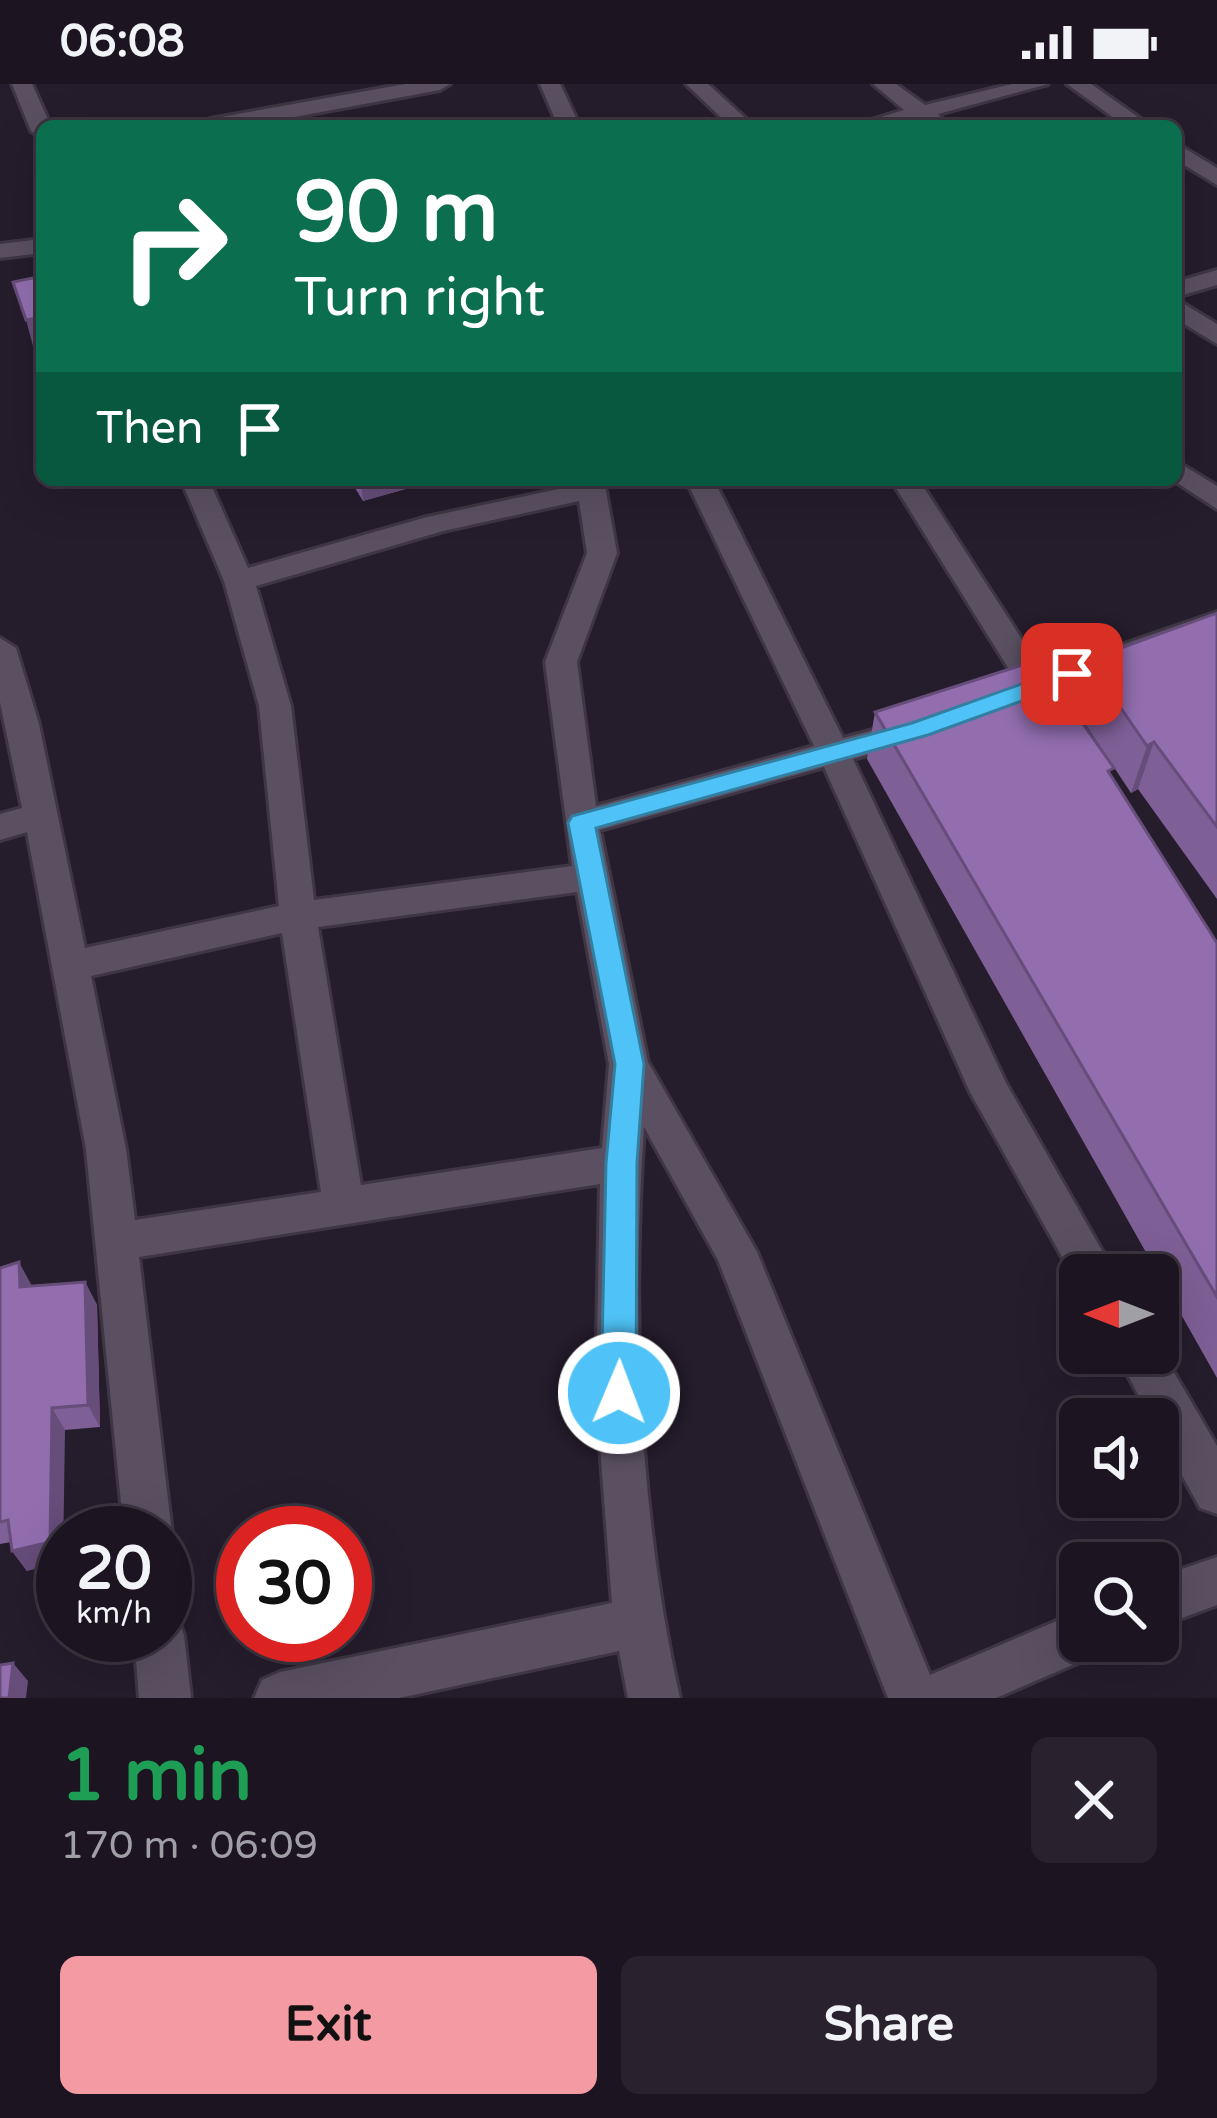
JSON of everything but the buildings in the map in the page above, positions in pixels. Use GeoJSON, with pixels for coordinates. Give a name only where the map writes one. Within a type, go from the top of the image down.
{"type":"FeatureCollection","features":[{"type":"Feature","properties":{"kind":"street"},"geometry":{"type":"LineString","coordinates":[[22,84],[38,120]]}},
{"type":"Feature","properties":{"kind":"street"},"geometry":{"type":"LineString","coordinates":[[243,120],[440,84]]}},
{"type":"Feature","properties":{"kind":"street"},"geometry":{"type":"LineString","coordinates":[[550,84],[566,120]]}},
{"type":"Feature","properties":{"kind":"street"},"geometry":{"type":"LineString","coordinates":[[696,84],[735,120]]}},
{"type":"Feature","properties":{"kind":"street"},"geometry":{"type":"LineString","coordinates":[[883,84],[931,119],[1038,84]]}},
{"type":"Feature","properties":{"kind":"street"},"geometry":{"type":"LineString","coordinates":[[1078,84],[1131,120]]}},
{"type":"Feature","properties":{"kind":"street"},"geometry":{"type":"LineString","coordinates":[[1182,154],[1217,178]]}},
{"type":"Feature","properties":{"kind":"street"},"geometry":{"type":"LineString","coordinates":[[0,251],[36,247]]}},
{"type":"Feature","properties":{"kind":"street"},"geometry":{"type":"LineString","coordinates":[[1182,288],[1217,277]]}},
{"type":"Feature","properties":{"kind":"street"},"geometry":{"type":"LineString","coordinates":[[1182,311],[1217,336]]}},
{"type":"Feature","properties":{"kind":"street"},"geometry":{"type":"LineString","coordinates":[[1182,474],[1217,500]]}},
{"type":"Feature","properties":{"kind":"street"},"geometry":{"type":"LineString","coordinates":[[198,486],[239,580],[275,706],[298,916],[344,1207]]}},
{"type":"Feature","properties":{"kind":"street"},"geometry":{"type":"LineString","coordinates":[[239,580],[586,486]]}},
{"type":"Feature","properties":{"kind":"street"},"geometry":{"type":"LineString","coordinates":[[590,486],[602,553],[561,662],[581,823],[629,1064],[621,1163],[619,1393],[638,1622],[655,1698]]}},
{"type":"Feature","properties":{"kind":"street"},"geometry":{"type":"LineString","coordinates":[[703,486],[833,751],[990,1092],[1082,1254]]}},
{"type":"Feature","properties":{"kind":"street"},"geometry":{"type":"LineString","coordinates":[[909,486],[1061,726]]}},
{"type":"Feature","properties":{"kind":"street"},"geometry":{"type":"LineString","coordinates":[[581,823],[969,711],[1217,622]]}},
{"type":"Feature","properties":{"kind":"street"},"geometry":{"type":"LineString","coordinates":[[0,648],[23,724],[106,1149],[145,1506]]}},
{"type":"Feature","properties":{"kind":"street"},"geometry":{"type":"LineString","coordinates":[[0,827],[40,816]]}},
{"type":"Feature","properties":{"kind":"street"},"geometry":{"type":"LineString","coordinates":[[71,967],[298,916],[592,877]]}},
{"type":"Feature","properties":{"kind":"street"},"geometry":{"type":"LineString","coordinates":[[629,1064],[736,1252],[914,1698]]}},
{"type":"Feature","properties":{"kind":"street"},"geometry":{"type":"LineString","coordinates":[[117,1242],[621,1163]]}},
{"type":"Feature","properties":{"kind":"street"},"geometry":{"type":"LineString","coordinates":[[1150,1374],[1217,1491]]}},
{"type":"Feature","properties":{"kind":"street"},"geometry":{"type":"LineString","coordinates":[[1179,1595],[1217,1581]]}},
{"type":"Feature","properties":{"kind":"street"},"geometry":{"type":"LineString","coordinates":[[280,1698],[638,1622]]}},
{"type":"Feature","properties":{"kind":"street"},"geometry":{"type":"LineString","coordinates":[[936,1698],[1059,1645]]}},
{"type":"Feature","properties":{"kind":"street"},"geometry":{"type":"LineString","coordinates":[[162,1662],[165,1698]]}},
{"type":"Feature","properties":{"kind":"route"},"geometry":{"type":"LineString","coordinates":[[619,1393],[621,1163],[629,1064],[581,823],[919,729],[1072,674]]}}]}
